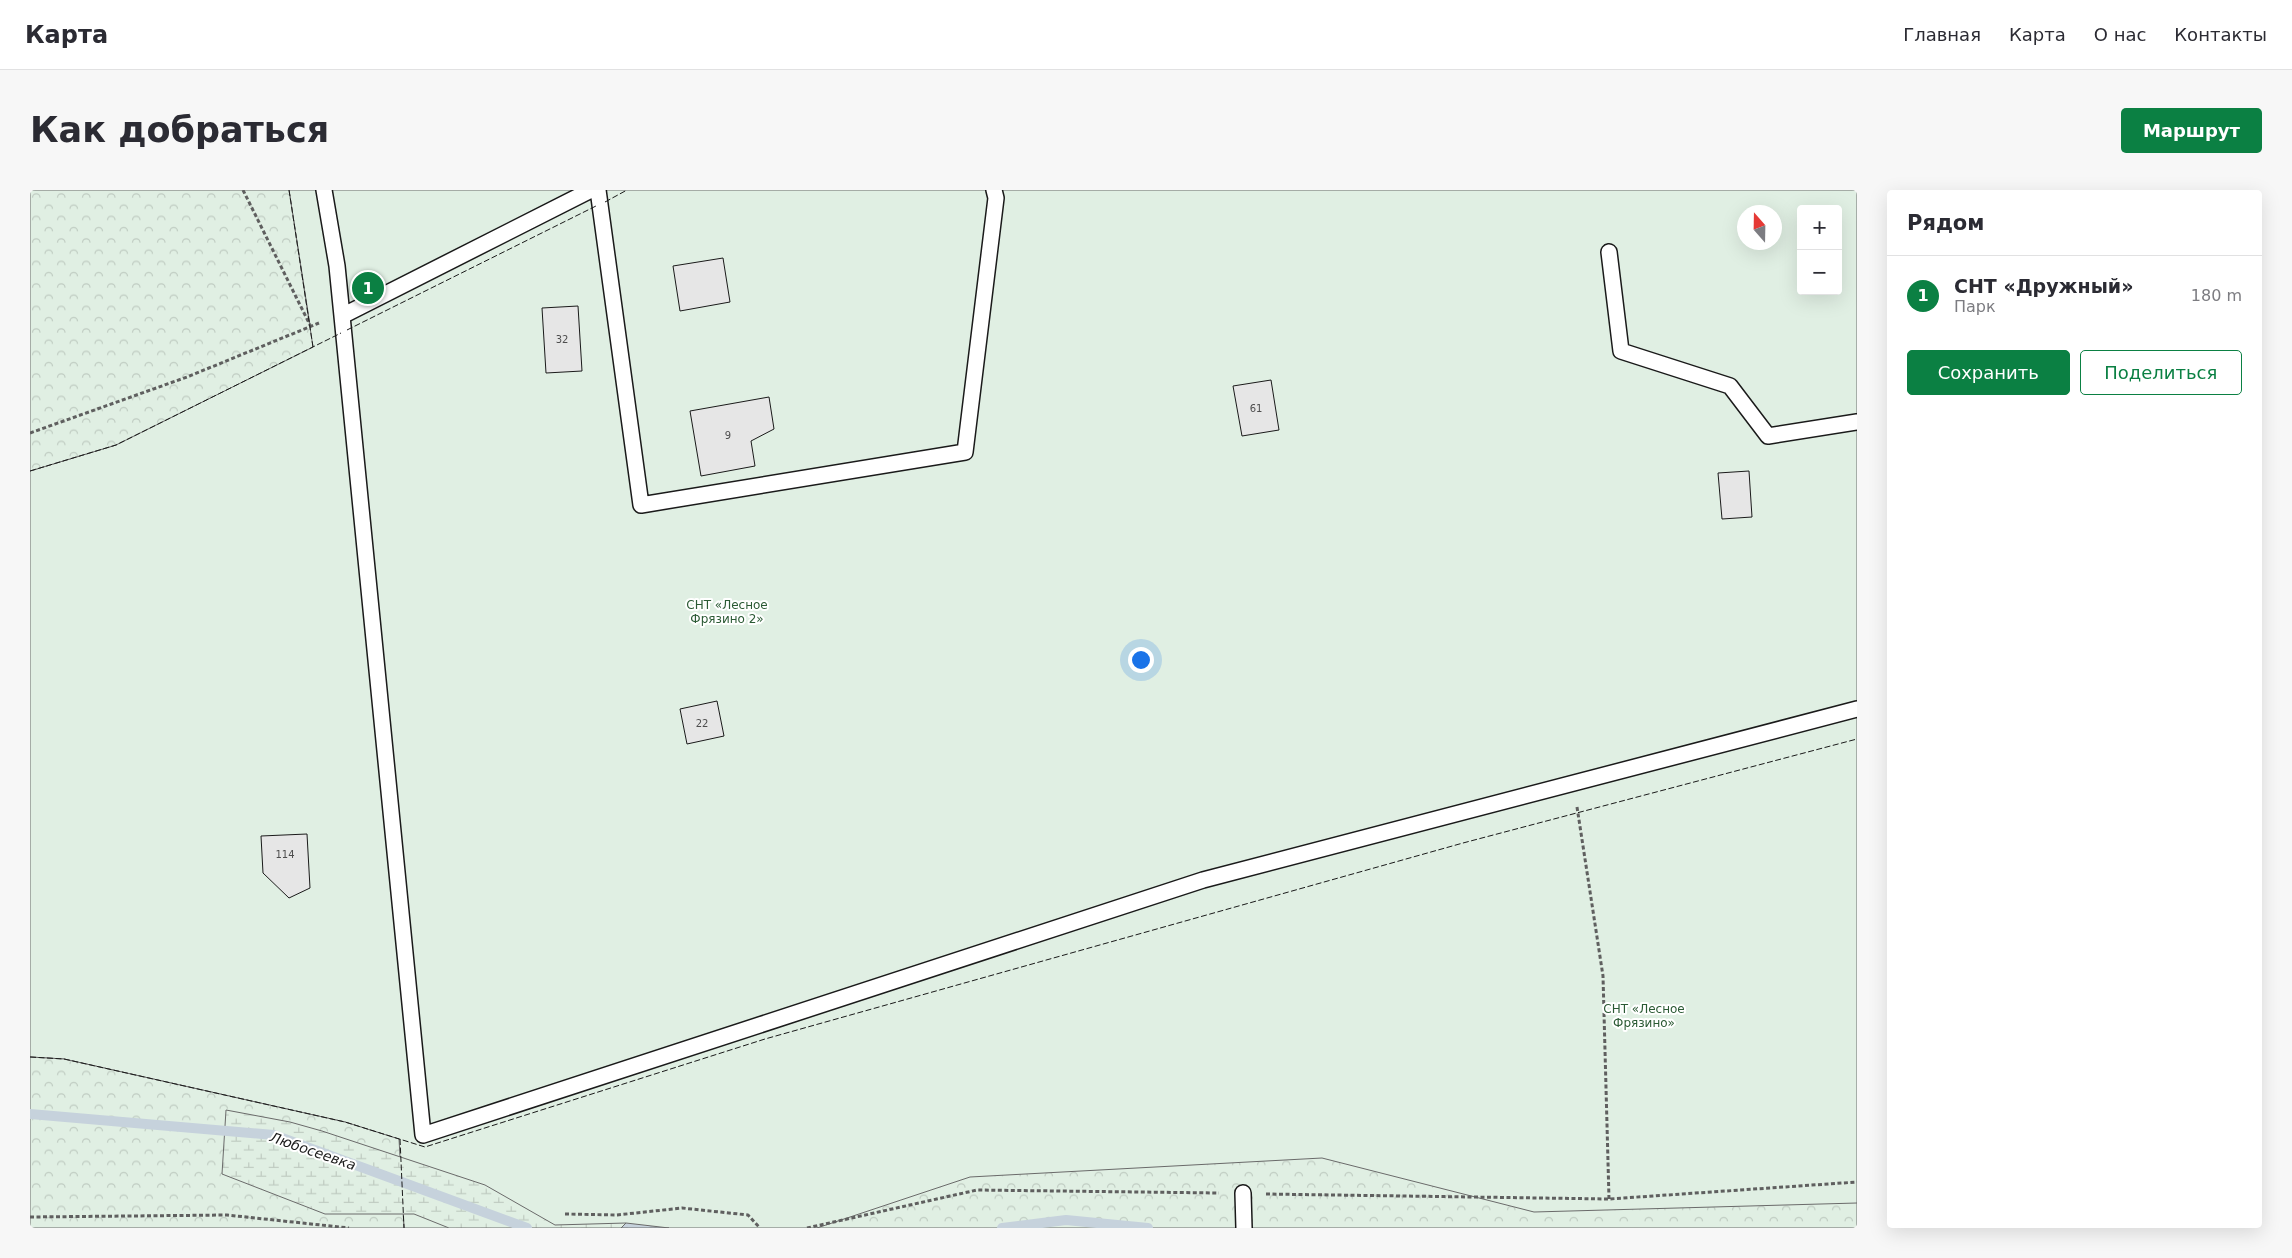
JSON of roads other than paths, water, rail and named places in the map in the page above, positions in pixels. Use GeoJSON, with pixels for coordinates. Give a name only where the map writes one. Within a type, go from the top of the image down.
{"type":"FeatureCollection","features":[{"type":"Feature","properties":{"kind":"lane"},"geometry":{"type":"LineString","coordinates":[[324,190],[337,266],[423,1135],[1203,880],[1857,709]]}},
{"type":"Feature","properties":{"kind":"lane"},"geometry":{"type":"LineString","coordinates":[[342,316],[591,190]]}},
{"type":"Feature","properties":{"kind":"lane"},"geometry":{"type":"LineString","coordinates":[[598,190],[641,505],[965,452],[996,198],[994,190]]}},
{"type":"Feature","properties":{"kind":"lane"},"geometry":{"type":"LineString","coordinates":[[1609,252],[1621,350],[1730,386],[1768,436],[1857,422]]}},
{"type":"Feature","properties":{"kind":"lane"},"geometry":{"type":"LineString","coordinates":[[1243,1194],[1244,1228]]}},
{"type":"Feature","properties":{"kind":"water"},"geometry":{"type":"Polygon","coordinates":[[[626,1223],[669,1228],[621,1228],[626,1223]]]}},
{"type":"Feature","properties":{"kind":"waterway","name":"Любосеевка"},"geometry":{"type":"LineString","coordinates":[[30,1114],[274,1135],[527,1228]]}},
{"type":"Feature","properties":{"kind":"waterway","name":"Любосеевка"},"geometry":{"type":"LineString","coordinates":[[1002,1228],[1066,1220],[1148,1228]]}},
{"type":"Feature","properties":{"kind":"place","name":"СНТ «Дружный»"},"geometry":{"type":"Point","coordinates":[368,288]}},
{"type":"Feature","properties":{"kind":"park label","name":"СНТ «Лесное Фрязино 2»"},"geometry":{"type":"Point","coordinates":[727,612]}},
{"type":"Feature","properties":{"kind":"park label","name":"СНТ «Лесное Фрязино»"},"geometry":{"type":"Point","coordinates":[1644,1016]}}]}
